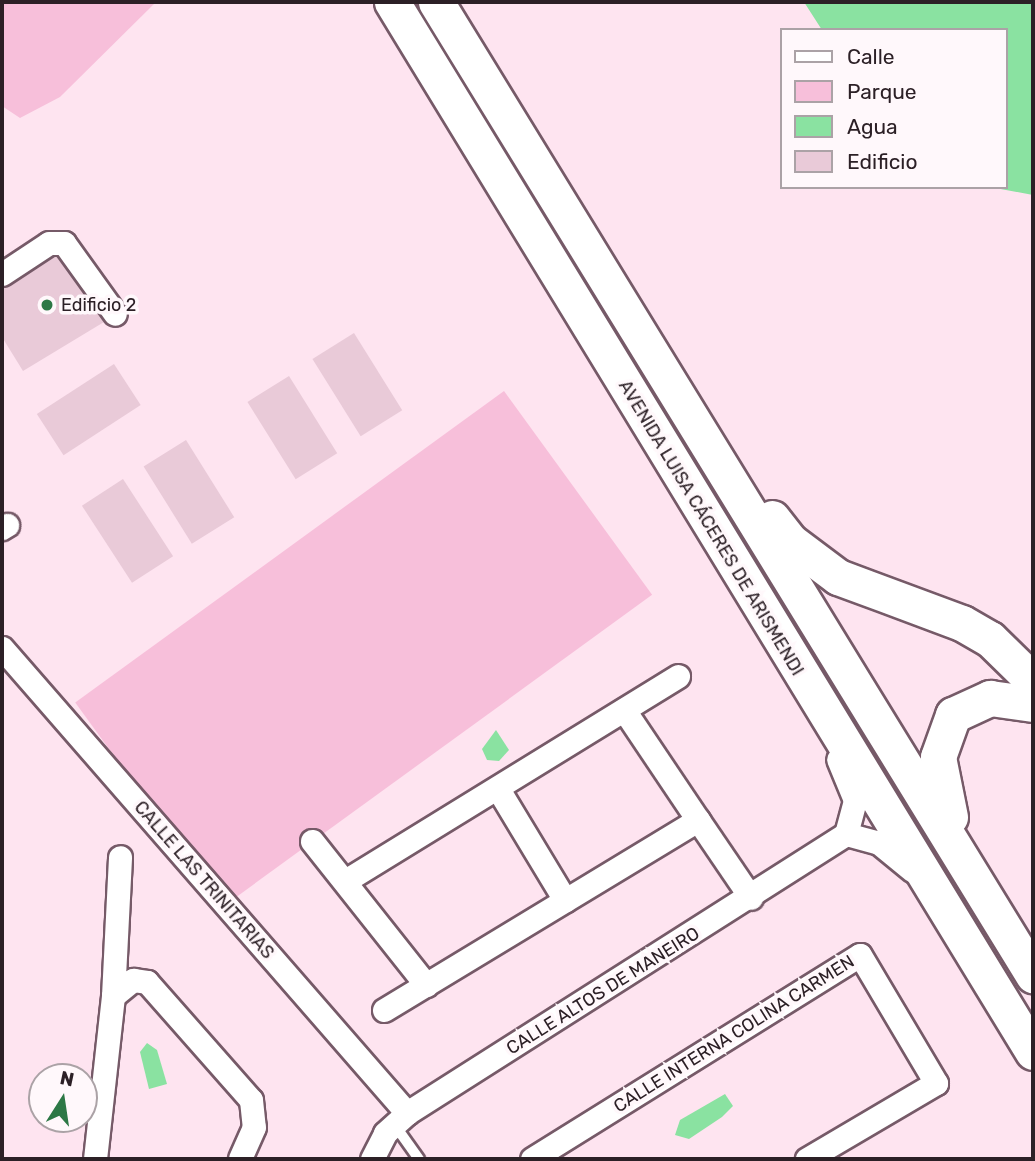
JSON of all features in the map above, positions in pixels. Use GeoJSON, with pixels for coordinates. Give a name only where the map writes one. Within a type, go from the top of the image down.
{"type":"FeatureCollection","features":[{"type":"Feature","properties":{"kind":"main road","name":"AVENIDA LUISA CÁCERES DE ARISMENDI"},"geometry":{"type":"LineString","coordinates":[[392,2],[799,673],[1033,1052]]}},
{"type":"Feature","properties":{"kind":"main road"},"geometry":{"type":"LineString","coordinates":[[436,2],[1033,975]]}},
{"type":"Feature","properties":{"kind":"main road"},"geometry":{"type":"LineString","coordinates":[[672,387],[789,541],[812,560],[838,577],[962,623],[990,639],[1033,681]]}},
{"type":"Feature","properties":{"kind":"main road"},"geometry":{"type":"LineString","coordinates":[[972,876],[938,777],[940,743],[964,706],[999,697],[1033,704]]}},
{"type":"Feature","properties":{"kind":"street"},"geometry":{"type":"LineString","coordinates":[[2,274],[49,243],[64,243],[115,314]]}},
{"type":"Feature","properties":{"kind":"street","name":"CALLE LAS TRINITARIAS"},"geometry":{"type":"LineString","coordinates":[[2,648],[400,1118]]}},
{"type":"Feature","properties":{"kind":"street"},"geometry":{"type":"LineString","coordinates":[[799,673],[855,800],[846,834],[863,835],[901,858],[946,911]]}},
{"type":"Feature","properties":{"kind":"street"},"geometry":{"type":"LineString","coordinates":[[345,881],[678,676]]}},
{"type":"Feature","properties":{"kind":"street"},"geometry":{"type":"LineString","coordinates":[[624,710],[751,898]]}},
{"type":"Feature","properties":{"kind":"street"},"geometry":{"type":"LineString","coordinates":[[498,789],[565,900]]}},
{"type":"Feature","properties":{"kind":"street"},"geometry":{"type":"LineString","coordinates":[[384,1010],[698,820]]}},
{"type":"Feature","properties":{"kind":"street","name":"CALLE ALTOS DE MANEIRO"},"geometry":{"type":"LineString","coordinates":[[373,1159],[400,1118],[622,987],[846,834]]}},
{"type":"Feature","properties":{"kind":"street"},"geometry":{"type":"LineString","coordinates":[[312,841],[426,985]]}},
{"type":"Feature","properties":{"kind":"street"},"geometry":{"type":"LineString","coordinates":[[95,1159],[113,996],[120,857]]}},
{"type":"Feature","properties":{"kind":"street","name":"CALLE INTERNA COLINA CARMEN"},"geometry":{"type":"LineString","coordinates":[[532,1159],[860,955],[936,1083],[807,1159]]}},
{"type":"Feature","properties":{"kind":"street"},"geometry":{"type":"LineString","coordinates":[[113,996],[133,980],[147,982],[245,1090],[256,1112],[240,1159]]}},
{"type":"Feature","properties":{"kind":"lane"},"geometry":{"type":"LineString","coordinates":[[400,1118],[419,1159]]}},
{"type":"Feature","properties":{"kind":"green space"},"geometry":{"type":"Polygon","coordinates":[[[2,2],[156,2],[60,97],[20,118],[2,106],[2,2]]]}},
{"type":"Feature","properties":{"kind":"green space"},"geometry":{"type":"Polygon","coordinates":[[[504,391],[652,595],[223,906],[75,703],[504,391]]]}},
{"type":"Feature","properties":{"kind":"water"},"geometry":{"type":"Polygon","coordinates":[[[804,2],[1033,2],[1033,195],[1001,189],[1007,189],[1007,28],[821,28],[804,2]]]}},
{"type":"Feature","properties":{"kind":"water"},"geometry":{"type":"Polygon","coordinates":[[[496,730],[509,750],[499,761],[487,760],[482,749],[496,730]]]}},
{"type":"Feature","properties":{"kind":"water"},"geometry":{"type":"Polygon","coordinates":[[[147,1043],[157,1050],[167,1084],[149,1089],[140,1052],[147,1043]]]}},
{"type":"Feature","properties":{"kind":"water"},"geometry":{"type":"Polygon","coordinates":[[[725,1094],[733,1106],[722,1117],[689,1139],[675,1135],[680,1120],[725,1094]]]}},
{"type":"Feature","properties":{"kind":"building","name":"Edificio 2"},"geometry":{"type":"Polygon","coordinates":[[[57,251],[104,322],[23,371],[2,337],[2,287],[57,251]]]}},
{"type":"Feature","properties":{"kind":"building"},"geometry":{"type":"Polygon","coordinates":[[[354,333],[402,410],[361,436],[312,359],[354,333]]]}},
{"type":"Feature","properties":{"kind":"building"},"geometry":{"type":"Polygon","coordinates":[[[114,364],[141,405],[64,455],[37,414],[114,364]]]}},
{"type":"Feature","properties":{"kind":"building"},"geometry":{"type":"Polygon","coordinates":[[[289,376],[337,453],[296,479],[247,402],[289,376]]]}},
{"type":"Feature","properties":{"kind":"building"},"geometry":{"type":"Polygon","coordinates":[[[186,440],[234,517],[192,544],[144,466],[186,440]]]}},
{"type":"Feature","properties":{"kind":"building"},"geometry":{"type":"Polygon","coordinates":[[[123,479],[173,556],[132,583],[82,506],[123,479]]]}},
{"type":"Feature","properties":{"kind":"place","name":"Edificio 2"},"geometry":{"type":"Point","coordinates":[47,305]}}]}
